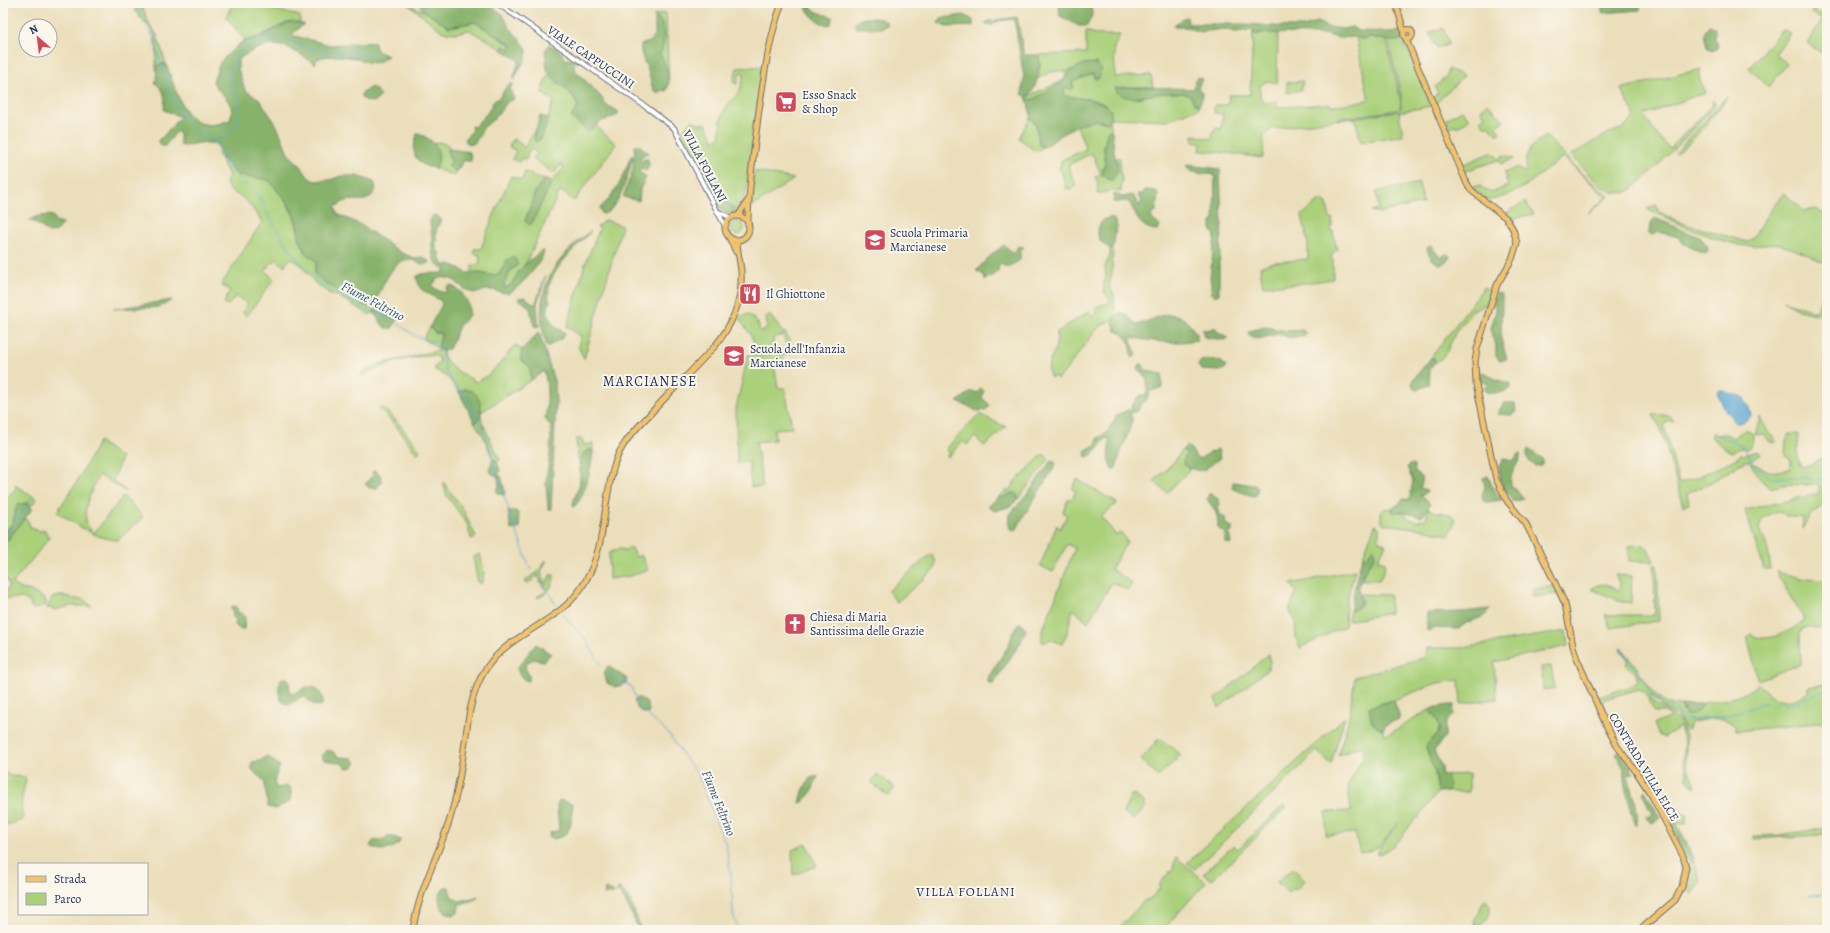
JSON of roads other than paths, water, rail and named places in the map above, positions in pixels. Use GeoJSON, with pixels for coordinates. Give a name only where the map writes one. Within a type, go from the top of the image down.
{"type":"FeatureCollection","features":[{"type":"Feature","properties":{"kind":"main road"},"geometry":{"type":"LineString","coordinates":[[738,240],[747,234],[748,199],[768,48],[782,3]]}},
{"type":"Feature","properties":{"kind":"main road"},"geometry":{"type":"LineString","coordinates":[[1396,3],[1406,31],[1403,36],[1406,39],[1410,39],[1412,32],[1406,31]]}},
{"type":"Feature","properties":{"kind":"main road","name":"CONTRADA VILLA ELCE"},"geometry":{"type":"LineString","coordinates":[[1406,39],[1461,174],[1472,191],[1506,218],[1513,229],[1517,243],[1512,259],[1497,285],[1477,349],[1475,362],[1476,384],[1496,479],[1507,501],[1526,524],[1562,596],[1573,647],[1606,727],[1617,746],[1652,796],[1683,856],[1686,866],[1682,887],[1675,900],[1640,930]]}},
{"type":"Feature","properties":{"kind":"main road"},"geometry":{"type":"LineString","coordinates":[[738,216],[748,199]]}},
{"type":"Feature","properties":{"kind":"main road"},"geometry":{"type":"LineString","coordinates":[[738,255],[726,233],[725,226],[731,218],[738,216],[744,219],[748,224]]}},
{"type":"Feature","properties":{"kind":"main road"},"geometry":{"type":"LineString","coordinates":[[729,237],[738,240]]}},
{"type":"Feature","properties":{"kind":"main road"},"geometry":{"type":"LineString","coordinates":[[413,930],[416,915],[444,837],[456,798],[470,708],[476,686],[492,661],[507,647],[565,608],[585,583],[598,555],[602,539],[611,478],[618,454],[634,432],[715,346],[730,326],[736,315],[740,296],[741,274],[738,255],[738,240]]}},
{"type":"Feature","properties":{"kind":"street","name":"VIALE CAPPUCCINI"},"geometry":{"type":"LineString","coordinates":[[497,3],[674,128]]}},
{"type":"Feature","properties":{"kind":"street","name":"VILLA FOLLANI"},"geometry":{"type":"LineString","coordinates":[[674,128],[725,226]]}},
{"type":"Feature","properties":{"kind":"street","name":"VILLA FOLLANI"},"geometry":{"type":"LineString","coordinates":[[719,212],[731,218]]}},
{"type":"Feature","properties":{"kind":"water"},"geometry":{"type":"Polygon","coordinates":[[[1719,390],[1743,397],[1749,408],[1751,416],[1740,423],[1736,423],[1726,411],[1717,393],[1719,390]]]}},
{"type":"Feature","properties":{"kind":"waterway","name":"Fiume Feltrino"},"geometry":{"type":"LineString","coordinates":[[137,3],[139,13],[153,37],[173,101],[188,124],[199,134],[216,142],[231,170],[257,194],[292,253],[322,285],[365,309],[386,317],[391,317],[398,324],[417,337],[436,342],[440,346],[446,373],[468,399],[488,441],[496,473],[529,566],[532,570]]}},
{"type":"Feature","properties":{"kind":"waterway"},"geometry":{"type":"LineString","coordinates":[[217,142],[233,130],[239,115],[239,102],[228,75],[239,52],[259,41],[280,37],[315,51],[372,54]]}},
{"type":"Feature","properties":{"kind":"waterway"},"geometry":{"type":"LineString","coordinates":[[1718,435],[1743,446],[1759,470],[1771,478],[1806,478],[1827,480]]}},
{"type":"Feature","properties":{"kind":"waterway"},"geometry":{"type":"LineString","coordinates":[[3,537],[32,498]]}},
{"type":"Feature","properties":{"kind":"waterway","name":"Fiume Feltrino"},"geometry":{"type":"LineString","coordinates":[[536,573],[548,591]]}},
{"type":"Feature","properties":{"kind":"waterway","name":"Fiume Feltrino"},"geometry":{"type":"LineString","coordinates":[[549,593],[559,609]]}},
{"type":"Feature","properties":{"kind":"waterway","name":"Fiume Feltrino"},"geometry":{"type":"LineString","coordinates":[[561,612],[586,640],[601,665]]}},
{"type":"Feature","properties":{"kind":"waterway"},"geometry":{"type":"LineString","coordinates":[[1621,648],[1653,696],[1664,704],[1677,710],[1683,718],[1688,720],[1726,716],[1762,703],[1788,705],[1827,690]]}},
{"type":"Feature","properties":{"kind":"waterway","name":"Fiume Feltrino"},"geometry":{"type":"LineString","coordinates":[[605,670],[615,679],[624,682],[631,687],[639,705],[668,733],[687,761],[697,772],[726,845],[731,874],[733,914],[738,930]]}},
{"type":"Feature","properties":{"kind":"waterway"},"geometry":{"type":"LineString","coordinates":[[1809,895],[1827,894]]}},
{"type":"Feature","properties":{"kind":"place","name":"Esso Snack & Shop"},"geometry":{"type":"Point","coordinates":[786,102]}},
{"type":"Feature","properties":{"kind":"place","name":"Scuola Primaria Marcianese"},"geometry":{"type":"Point","coordinates":[875,240]}},
{"type":"Feature","properties":{"kind":"place","name":"Il Ghiottone"},"geometry":{"type":"Point","coordinates":[750,294]}},
{"type":"Feature","properties":{"kind":"place","name":"Scuola dell'Infanzia Marcianese"},"geometry":{"type":"Point","coordinates":[734,356]}},
{"type":"Feature","properties":{"kind":"place","name":"Chiesa di Maria Santissima delle Grazie"},"geometry":{"type":"Point","coordinates":[795,624]}},
{"type":"Feature","properties":{"kind":"district","name":"MARCIANESE"},"geometry":{"type":"Point","coordinates":[650,381]}},
{"type":"Feature","properties":{"kind":"district","name":"VILLA FOLLANI"},"geometry":{"type":"Point","coordinates":[966,891]}}]}
